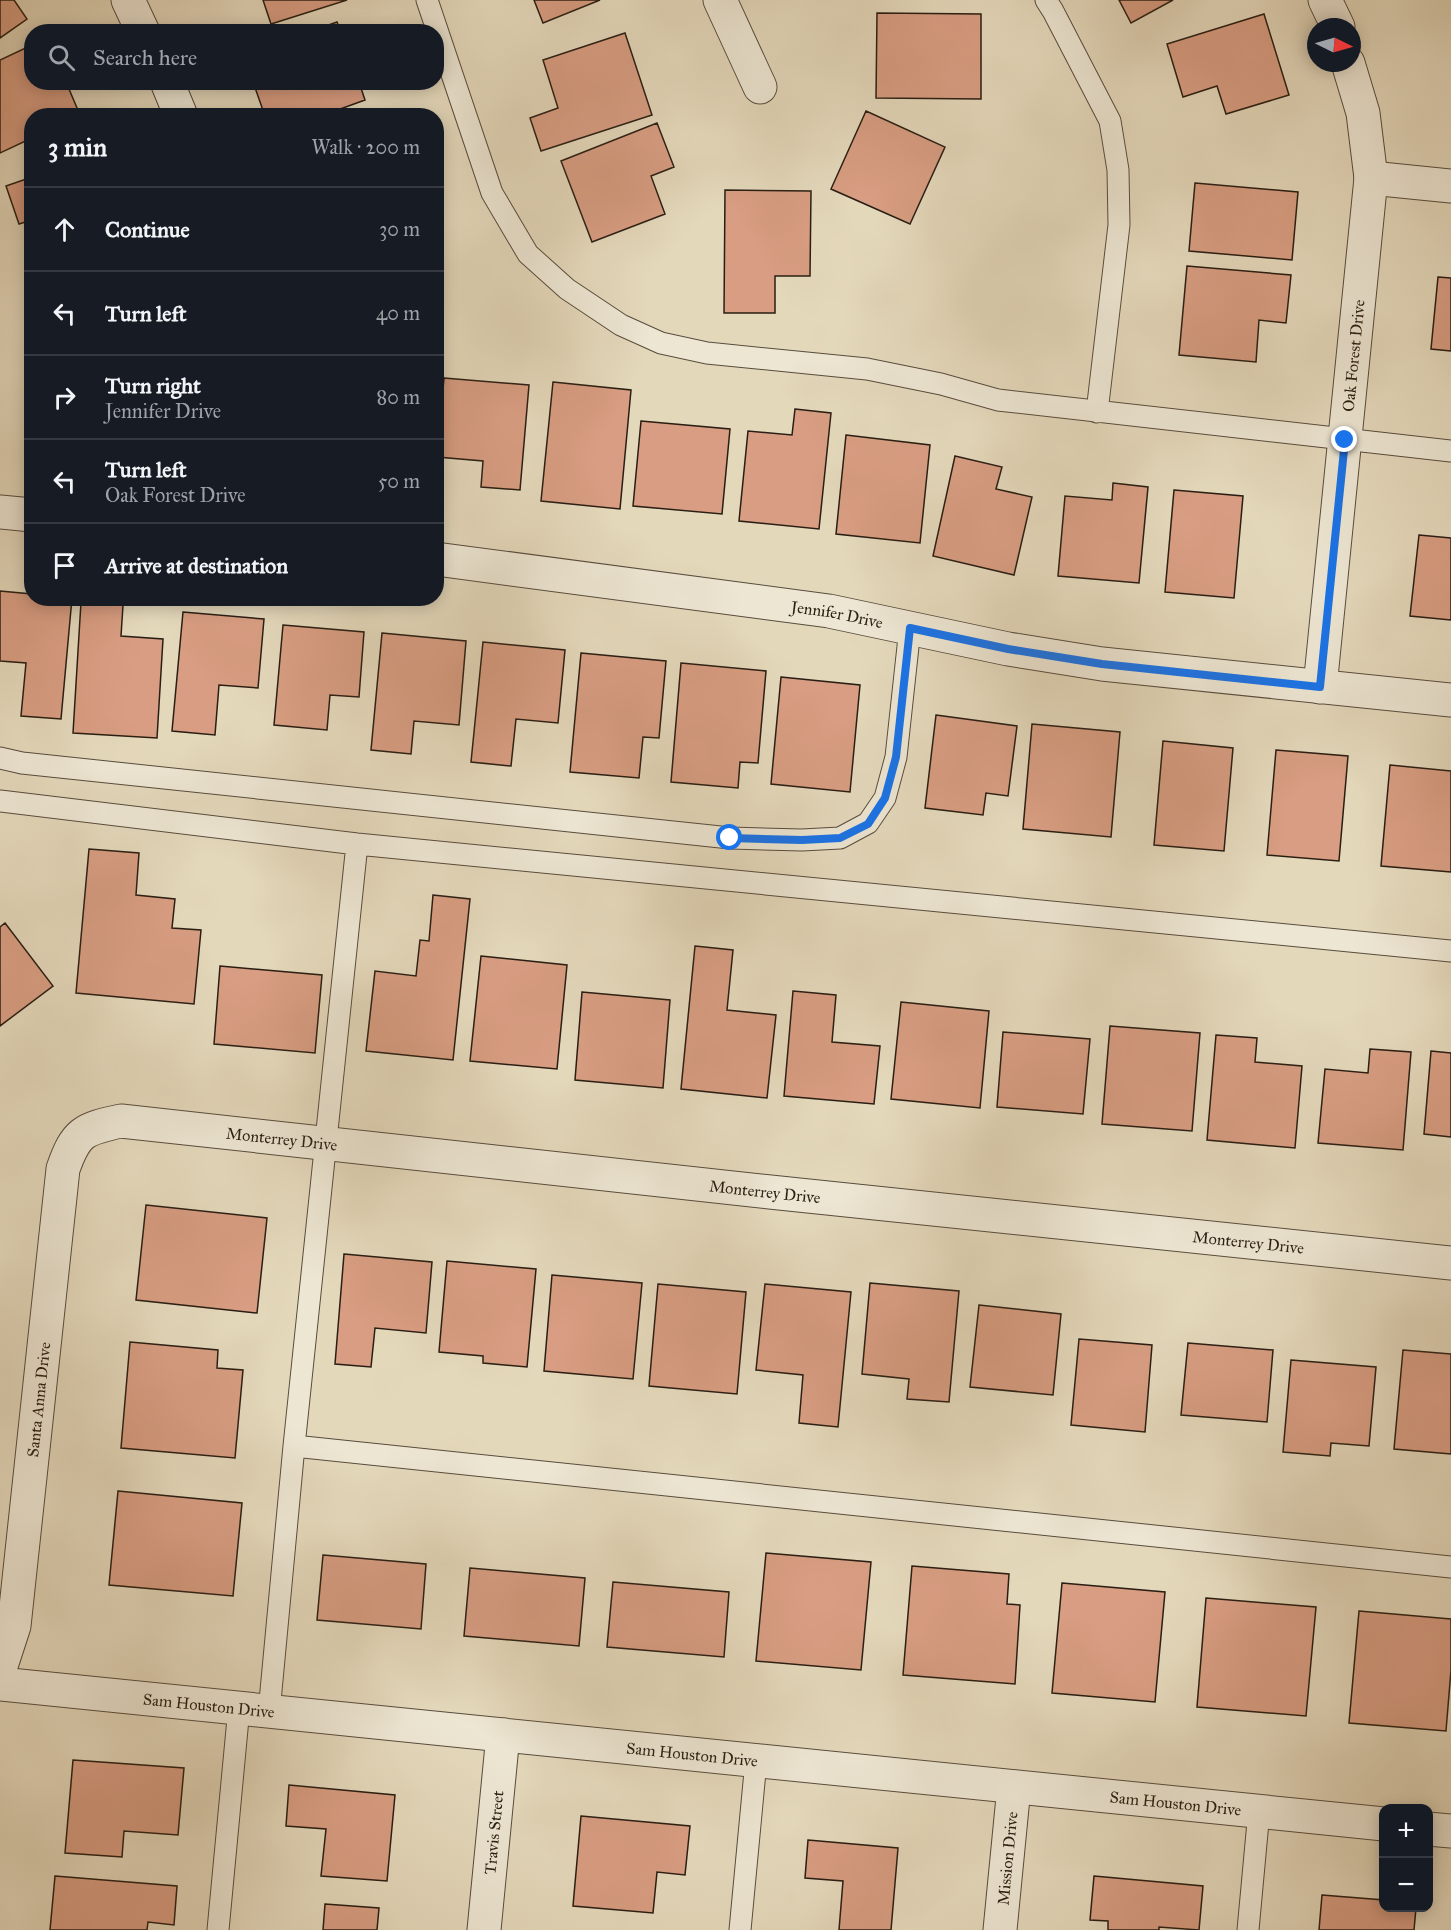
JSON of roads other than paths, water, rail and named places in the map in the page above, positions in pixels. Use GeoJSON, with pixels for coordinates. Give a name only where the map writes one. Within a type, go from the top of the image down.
{"type":"FeatureCollection","features":[{"type":"Feature","properties":{"kind":"street"},"geometry":{"type":"LineString","coordinates":[[128,0],[139,24]]}},
{"type":"Feature","properties":{"kind":"street"},"geometry":{"type":"LineString","coordinates":[[720,0],[760,87]]}},
{"type":"Feature","properties":{"kind":"street"},"geometry":{"type":"LineString","coordinates":[[1325,0],[1334,18]]}},
{"type":"Feature","properties":{"kind":"street","name":"Oak Forest Drive"},"geometry":{"type":"LineString","coordinates":[[1320,687],[1371,178],[1363,113],[1351,72]]}},
{"type":"Feature","properties":{"kind":"street"},"geometry":{"type":"LineString","coordinates":[[170,90],[178,108]]}},
{"type":"Feature","properties":{"kind":"street"},"geometry":{"type":"LineString","coordinates":[[1371,178],[1451,186]]}},
{"type":"Feature","properties":{"kind":"street"},"geometry":{"type":"LineString","coordinates":[[0,513],[24,514]]}},
{"type":"Feature","properties":{"kind":"street","name":"Jennifer Drive"},"geometry":{"type":"LineString","coordinates":[[444,560],[829,611],[1008,649],[1102,664],[1451,700]]}},
{"type":"Feature","properties":{"kind":"street","name":"Monterrey Drive"},"geometry":{"type":"LineString","coordinates":[[82,1132],[95,1126],[121,1122],[1451,1263]]}},
{"type":"Feature","properties":{"kind":"street","name":"Santa Anna Drive"},"geometry":{"type":"LineString","coordinates":[[0,1669],[14,1626],[63,1169],[70,1150],[82,1132]]}},
{"type":"Feature","properties":{"kind":"street","name":"Sam Houston Drive"},"geometry":{"type":"LineString","coordinates":[[0,1684],[1379,1824]]}},
{"type":"Feature","properties":{"kind":"street","name":"Travis Street"},"geometry":{"type":"LineString","coordinates":[[484,1930],[503,1735]]}},
{"type":"Feature","properties":{"kind":"street","name":"Mission Drive"},"geometry":{"type":"LineString","coordinates":[[1000,1930],[1014,1787]]}},
{"type":"Feature","properties":{"kind":"street"},"geometry":{"type":"LineString","coordinates":[[1433,1829],[1451,1831]]}},
{"type":"Feature","properties":{"kind":"lane"},"geometry":{"type":"LineString","coordinates":[[428,0],[436,24]]}},
{"type":"Feature","properties":{"kind":"lane"},"geometry":{"type":"LineString","coordinates":[[1046,0],[1110,121],[1118,170],[1119,225],[1097,412]]}},
{"type":"Feature","properties":{"kind":"lane"},"geometry":{"type":"LineString","coordinates":[[444,48],[492,193],[528,254],[567,288],[621,325],[661,343],[707,353],[867,369],[941,384],[998,400],[1451,451]]}},
{"type":"Feature","properties":{"kind":"lane"},"geometry":{"type":"LineString","coordinates":[[0,758],[22,763],[730,838],[802,840],[840,838],[868,824],[885,798],[896,757],[910,628]]}},
{"type":"Feature","properties":{"kind":"lane"},"geometry":{"type":"LineString","coordinates":[[0,801],[357,844],[1451,951]]}},
{"type":"Feature","properties":{"kind":"lane"},"geometry":{"type":"LineString","coordinates":[[218,1930],[294,1446],[357,844]]}},
{"type":"Feature","properties":{"kind":"lane"},"geometry":{"type":"LineString","coordinates":[[294,1446],[1451,1567]]}},
{"type":"Feature","properties":{"kind":"lane"},"geometry":{"type":"LineString","coordinates":[[740,1930],[756,1761]]}},
{"type":"Feature","properties":{"kind":"lane"},"geometry":{"type":"LineString","coordinates":[[1248,1930],[1259,1811]]}}]}
